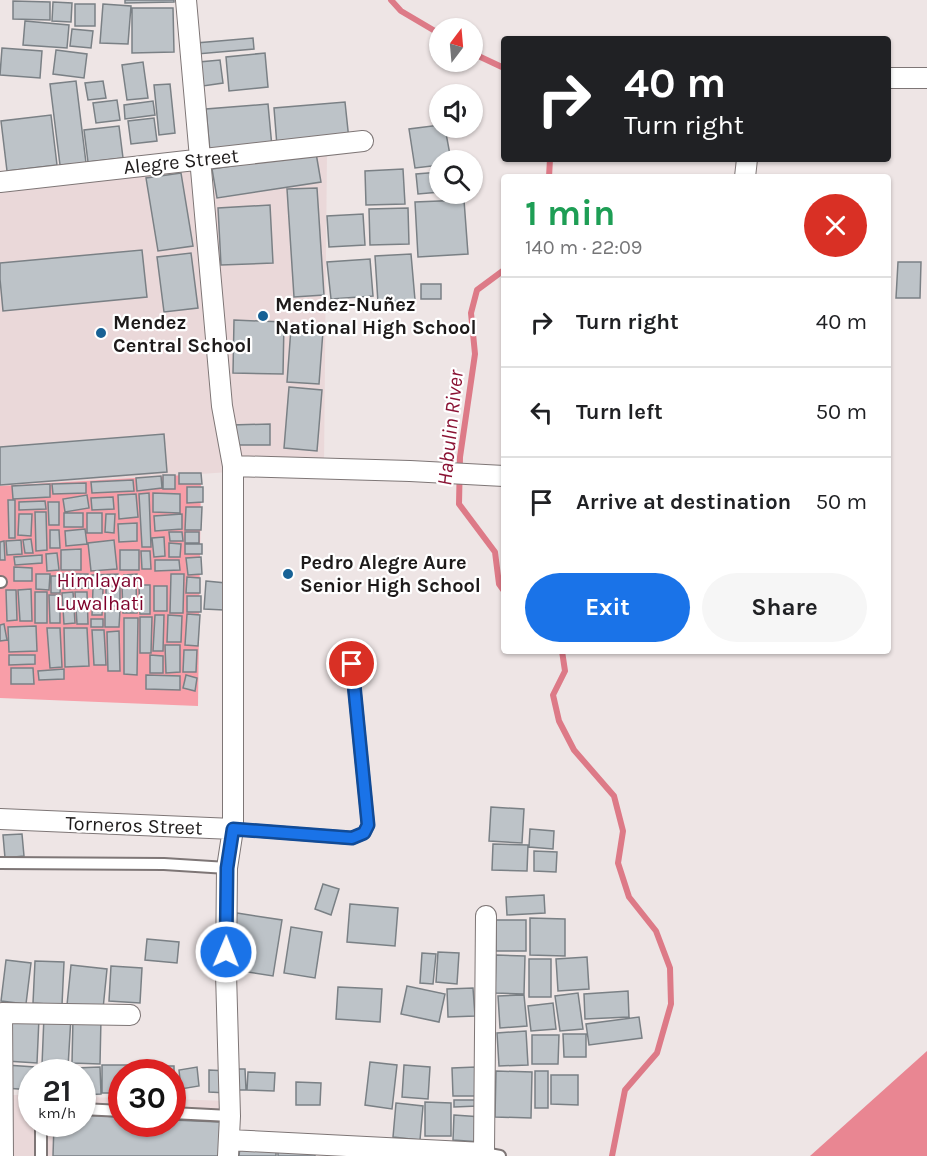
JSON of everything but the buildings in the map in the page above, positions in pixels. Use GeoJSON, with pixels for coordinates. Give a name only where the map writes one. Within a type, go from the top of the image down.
{"type":"FeatureCollection","features":[{"type":"Feature","properties":{"kind":"street"},"geometry":{"type":"LineString","coordinates":[[186,0],[222,406],[233,466],[233,829]]}},
{"type":"Feature","properties":{"kind":"street"},"geometry":{"type":"LineString","coordinates":[[891,78],[927,78]]}},
{"type":"Feature","properties":{"kind":"street","name":"Alegre Street"},"geometry":{"type":"LineString","coordinates":[[0,182],[363,141]]}},
{"type":"Feature","properties":{"kind":"street"},"geometry":{"type":"LineString","coordinates":[[233,466],[501,476]]}},
{"type":"Feature","properties":{"kind":"street","name":"Torneros Street"},"geometry":{"type":"LineString","coordinates":[[0,819],[233,829],[227,868],[226,974],[230,1116],[228,1148]]}},
{"type":"Feature","properties":{"kind":"street"},"geometry":{"type":"LineString","coordinates":[[228,1148],[492,1154],[486,916]]}},
{"type":"Feature","properties":{"kind":"street"},"geometry":{"type":"LineString","coordinates":[[3,1156],[2,1013],[130,1015]]}},
{"type":"Feature","properties":{"kind":"lane"},"geometry":{"type":"LineString","coordinates":[[233,829],[352,838],[364,833],[368,825],[352,664]]}},
{"type":"Feature","properties":{"kind":"lane"},"geometry":{"type":"LineString","coordinates":[[0,863],[164,864],[227,868]]}},
{"type":"Feature","properties":{"kind":"lane"},"geometry":{"type":"LineString","coordinates":[[186,1114],[230,1116]]}},
{"type":"Feature","properties":{"kind":"lane"},"geometry":{"type":"LineString","coordinates":[[41,1137],[41,1156]]}},
{"type":"Feature","properties":{"kind":"shaded area","name":"Mendez Central School"},"geometry":{"type":"Polygon","coordinates":[[[327,151],[324,465],[0,486],[0,193],[327,151]]]}},
{"type":"Feature","properties":{"kind":"shaded area"},"geometry":{"type":"Polygon","coordinates":[[[927,1051],[927,1156],[810,1156],[927,1051]]]}},
{"type":"Feature","properties":{"kind":"shaded area"},"geometry":{"type":"Polygon","coordinates":[[[6,1095],[18,1095],[18,1137],[96,1137],[96,1097],[108,1098],[108,1137],[186,1137],[186,1099],[226,1101],[224,1156],[6,1156],[6,1095]]]}},
{"type":"Feature","properties":{"kind":"green space","name":"Himlayan Luwalhati"},"geometry":{"type":"Polygon","coordinates":[[[201,474],[198,706],[0,698],[0,486],[201,474]]]}},
{"type":"Feature","properties":{"kind":"waterway","name":"Habulin River"},"geometry":{"type":"LineString","coordinates":[[391,0],[401,11],[429,28]]}},
{"type":"Feature","properties":{"kind":"waterway","name":"Habulin River"},"geometry":{"type":"LineString","coordinates":[[483,58],[501,67]]}},
{"type":"Feature","properties":{"kind":"waterway","name":"Habulin River"},"geometry":{"type":"LineString","coordinates":[[549,174],[550,162]]}},
{"type":"Feature","properties":{"kind":"waterway","name":"Habulin River"},"geometry":{"type":"LineString","coordinates":[[501,272],[477,290],[471,313],[475,354],[460,457],[459,504],[495,552],[501,587]]}},
{"type":"Feature","properties":{"kind":"waterway","name":"Habulin River"},"geometry":{"type":"LineString","coordinates":[[562,654],[565,671],[553,695],[559,721],[574,750],[614,796],[623,831],[618,863],[629,897],[656,931],[670,968],[671,1004],[657,1053],[625,1090],[612,1156]]}},
{"type":"Feature","properties":{"kind":"place","name":"Mendez-Nuñez National High School"},"geometry":{"type":"Point","coordinates":[263,316]}},
{"type":"Feature","properties":{"kind":"place","name":"Mendez Central School"},"geometry":{"type":"Point","coordinates":[101,333]}},
{"type":"Feature","properties":{"kind":"place","name":"Pedro Alegre Aure Senior High School"},"geometry":{"type":"Point","coordinates":[288,574]}},
{"type":"Feature","properties":{"kind":"route"},"geometry":{"type":"LineString","coordinates":[[226,952],[227,868],[233,829],[352,838],[364,833],[368,825],[352,664]]}}]}
